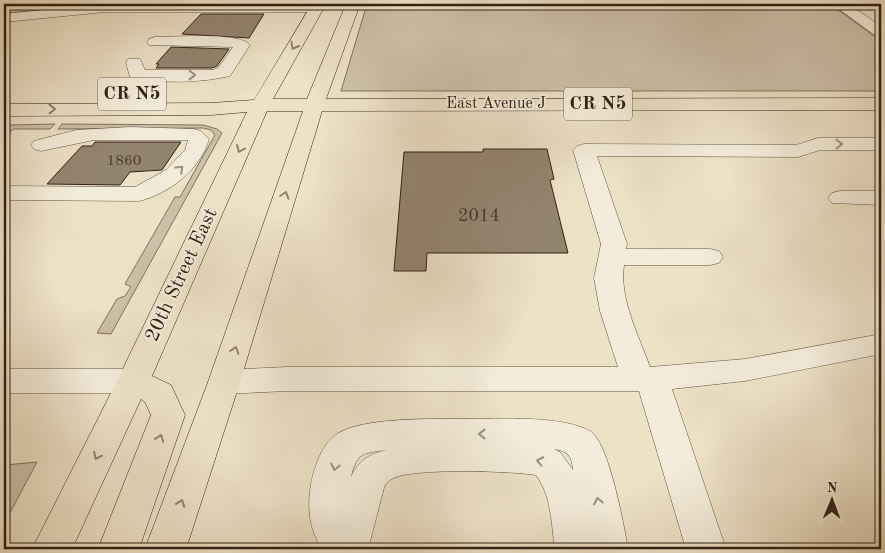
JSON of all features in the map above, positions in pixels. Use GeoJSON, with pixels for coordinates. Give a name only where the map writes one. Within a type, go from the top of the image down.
{"type":"FeatureCollection","features":[{"type":"Feature","properties":{"kind":"main road"},"geometry":{"type":"LineString","coordinates":[[165,549],[224,382],[314,104],[353,4]]}},
{"type":"Feature","properties":{"kind":"main road","name":"20th Street East"},"geometry":{"type":"LineString","coordinates":[[52,549],[133,380],[260,104],[318,6]]}},
{"type":"Feature","properties":{"kind":"main road","name":"East Avenue J"},"geometry":{"type":"LineString","coordinates":[[6,103],[211,109],[260,104],[881,104]]}},
{"type":"Feature","properties":{"kind":"main road"},"geometry":{"type":"LineString","coordinates":[[119,549],[168,415],[159,394],[133,380]]}},
{"type":"Feature","properties":{"kind":"street"},"geometry":{"type":"LineString","coordinates":[[839,4],[881,32]]}},
{"type":"Feature","properties":{"kind":"street"},"geometry":{"type":"LineString","coordinates":[[4,28],[105,8],[318,6]]}},
{"type":"Feature","properties":{"kind":"street"},"geometry":{"type":"LineString","coordinates":[[134,63],[136,73],[212,75],[224,72],[242,45],[235,42],[155,42]]}},
{"type":"Feature","properties":{"kind":"street"},"geometry":{"type":"LineString","coordinates":[[4,194],[139,194],[174,175],[195,152],[199,145],[199,140],[194,136],[185,134],[95,134],[62,138],[41,145]]}},
{"type":"Feature","properties":{"kind":"street"},"geometry":{"type":"LineString","coordinates":[[706,549],[645,380],[615,311],[608,278],[614,244],[584,150],[798,151],[818,144],[881,144]]}},
{"type":"Feature","properties":{"kind":"street"},"geometry":{"type":"LineString","coordinates":[[840,198],[881,198]]}},
{"type":"Feature","properties":{"kind":"street"},"geometry":{"type":"LineString","coordinates":[[612,257],[710,257]]}},
{"type":"Feature","properties":{"kind":"street"},"geometry":{"type":"LineString","coordinates":[[224,382],[288,379],[645,380],[745,370],[881,344]]}},
{"type":"Feature","properties":{"kind":"street"},"geometry":{"type":"LineString","coordinates":[[4,381],[133,380]]}},
{"type":"Feature","properties":{"kind":"street"},"geometry":{"type":"LineString","coordinates":[[347,549],[330,524],[328,501],[335,462],[343,448],[352,441],[366,436],[399,434],[559,434],[577,440],[588,454],[608,549]]}},
{"type":"Feature","properties":{"kind":"street"},"geometry":{"type":"LineString","coordinates":[[347,549],[366,483],[373,471],[389,462],[420,458],[529,459],[547,462],[560,478],[567,496],[575,549]]}},
{"type":"Feature","properties":{"kind":"shaded area"},"geometry":{"type":"Polygon","coordinates":[[[4,4],[109,4],[4,15],[4,4]]]}},
{"type":"Feature","properties":{"kind":"shaded area"},"geometry":{"type":"Polygon","coordinates":[[[367,4],[830,4],[881,41],[881,91],[341,91],[367,4]]]}},
{"type":"Feature","properties":{"kind":"shaded area"},"geometry":{"type":"Polygon","coordinates":[[[55,124],[50,129],[14,129],[4,136],[4,131],[11,125],[55,124]]]}},
{"type":"Feature","properties":{"kind":"shaded area"},"geometry":{"type":"Polygon","coordinates":[[[62,124],[203,125],[217,129],[222,133],[111,334],[97,333],[117,299],[125,296],[131,287],[125,284],[175,197],[180,197],[215,135],[211,130],[203,128],[58,129],[62,124]]]}},
{"type":"Feature","properties":{"kind":"shaded area"},"geometry":{"type":"Polygon","coordinates":[[[37,462],[4,524],[5,465],[37,462]]]}},
{"type":"Feature","properties":{"kind":"building"},"geometry":{"type":"Polygon","coordinates":[[[201,14],[264,14],[249,38],[182,34],[201,14]]]}},
{"type":"Feature","properties":{"kind":"building"},"geometry":{"type":"Polygon","coordinates":[[[171,47],[229,49],[217,66],[212,68],[156,68],[159,64],[156,64],[171,47]]]}},
{"type":"Feature","properties":{"kind":"building"},"geometry":{"type":"Polygon","coordinates":[[[95,142],[181,142],[162,170],[130,172],[120,185],[47,184],[82,146],[92,146],[95,142]]]}},
{"type":"Feature","properties":{"kind":"building"},"geometry":{"type":"Polygon","coordinates":[[[483,149],[547,149],[554,179],[550,180],[568,253],[427,253],[426,271],[394,271],[404,152],[483,152],[483,149]]]}}]}
